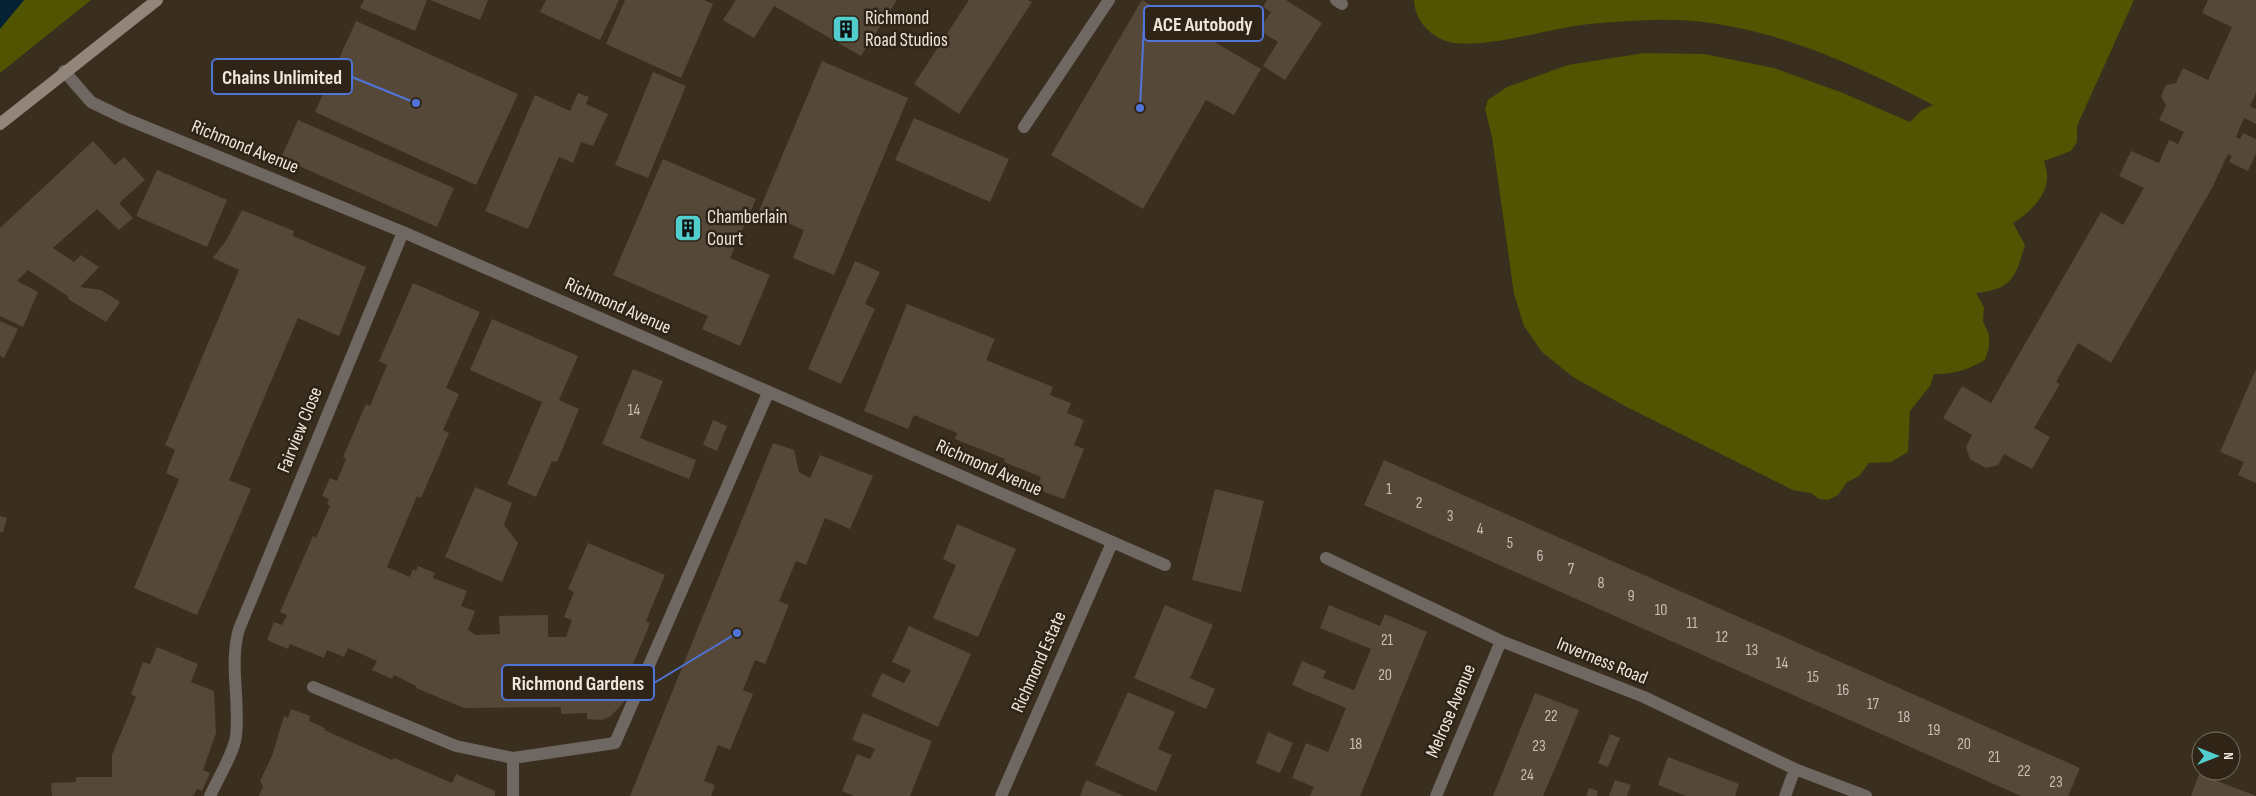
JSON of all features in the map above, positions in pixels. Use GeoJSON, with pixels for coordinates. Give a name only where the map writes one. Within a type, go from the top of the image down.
{"type":"FeatureCollection","features":[{"type":"Feature","properties":{"kind":"street"},"geometry":{"type":"LineString","coordinates":[[0,124],[64,71],[156,0]]}},
{"type":"Feature","properties":{"kind":"street"},"geometry":{"type":"LineString","coordinates":[[1024,127],[1109,0]]}},
{"type":"Feature","properties":{"kind":"street","name":"Richmond Avenue"},"geometry":{"type":"LineString","coordinates":[[64,71],[91,102],[124,118],[403,232],[1165,565]]}},
{"type":"Feature","properties":{"kind":"street","name":"Fairview Close"},"geometry":{"type":"LineString","coordinates":[[210,796],[236,739],[238,700],[235,644],[292,500],[403,232]]}},
{"type":"Feature","properties":{"kind":"street"},"geometry":{"type":"LineString","coordinates":[[313,687],[456,746],[513,758],[615,743],[768,392]]}},
{"type":"Feature","properties":{"kind":"street","name":"Richmond Estate"},"geometry":{"type":"LineString","coordinates":[[1001,796],[1112,543]]}},
{"type":"Feature","properties":{"kind":"street","name":"Inverness Road"},"geometry":{"type":"LineString","coordinates":[[1326,558],[1501,641],[1644,697],[1795,769],[1866,796]]}},
{"type":"Feature","properties":{"kind":"street","name":"Melrose Avenue"},"geometry":{"type":"LineString","coordinates":[[1436,796],[1501,641]]}},
{"type":"Feature","properties":{"kind":"street"},"geometry":{"type":"LineString","coordinates":[[513,758],[513,796]]}},
{"type":"Feature","properties":{"kind":"street"},"geometry":{"type":"LineString","coordinates":[[1785,796],[1795,769]]}},
{"type":"Feature","properties":{"kind":"shaded area"},"geometry":{"type":"Polygon","coordinates":[[[22,0],[91,0],[0,73],[0,26],[22,0]]]}},
{"type":"Feature","properties":{"kind":"shaded area"},"geometry":{"type":"Polygon","coordinates":[[[1414,0],[2134,0],[2077,126],[2077,142],[2071,151],[2044,161],[2047,176],[2041,197],[2025,215],[2013,223],[2025,245],[2015,274],[2005,285],[1997,289],[1976,293],[1984,307],[1983,321],[1989,335],[1989,348],[1985,360],[1960,371],[1934,374],[1930,386],[1910,411],[1908,452],[1891,462],[1869,463],[1859,476],[1847,482],[1838,495],[1828,500],[1819,499],[1811,493],[1793,490],[1623,405],[1573,377],[1542,352],[1524,326],[1514,294],[1492,137],[1485,109],[1488,100],[1507,87],[1568,65],[1644,53],[1704,54],[1774,68],[1843,93],[1910,122],[1922,110],[1933,105],[1878,77],[1821,53],[1763,34],[1733,27],[1689,21],[1631,21],[1574,26],[1485,43],[1454,43],[1439,38],[1426,28],[1415,8],[1414,0]]]}},
{"type":"Feature","properties":{"kind":"water"},"geometry":{"type":"Polygon","coordinates":[[[0,0],[24,0],[0,29],[0,0]]]}},
{"type":"Feature","properties":{"kind":"building"},"geometry":{"type":"Polygon","coordinates":[[[364,0],[427,0],[415,31],[360,8],[364,0]]]}},
{"type":"Feature","properties":{"kind":"building"},"geometry":{"type":"Polygon","coordinates":[[[430,0],[488,0],[480,20],[430,0]]]}},
{"type":"Feature","properties":{"kind":"building"},"geometry":{"type":"Polygon","coordinates":[[[546,0],[619,0],[600,40],[540,12],[546,0]]]}},
{"type":"Feature","properties":{"kind":"building"},"geometry":{"type":"Polygon","coordinates":[[[625,0],[704,0],[713,4],[681,78],[606,44],[625,0]]]}},
{"type":"Feature","properties":{"kind":"building","name":"Richmond Road Studios"},"geometry":{"type":"Polygon","coordinates":[[[736,0],[897,0],[861,56],[774,6],[754,38],[723,20],[736,0]]]}},
{"type":"Feature","properties":{"kind":"building"},"geometry":{"type":"Polygon","coordinates":[[[969,0],[1028,0],[1032,2],[959,114],[914,84],[969,0]]]}},
{"type":"Feature","properties":{"kind":"building"},"geometry":{"type":"Polygon","coordinates":[[[1142,0],[1261,69],[1234,115],[1206,100],[1143,209],[1051,155],[1142,0]]]}},
{"type":"Feature","properties":{"kind":"building"},"geometry":{"type":"Polygon","coordinates":[[[1267,0],[1286,0],[1322,23],[1285,80],[1263,66],[1278,42],[1259,30],[1271,12],[1263,7],[1267,0]]]}},
{"type":"Feature","properties":{"kind":"building"},"geometry":{"type":"Polygon","coordinates":[[[2208,0],[2256,0],[2256,93],[2250,106],[2256,109],[2256,124],[2244,118],[2236,137],[2240,139],[2243,133],[2256,139],[2256,154],[2248,171],[2229,162],[2232,156],[2228,154],[2212,188],[2111,363],[2078,343],[2056,382],[2060,384],[2034,428],[2050,437],[2032,469],[2004,454],[1998,465],[1986,468],[1970,459],[1966,447],[1972,435],[1943,418],[1962,386],[1991,403],[2101,212],[2123,225],[2144,188],[2119,176],[2131,151],[2159,163],[2169,140],[2178,144],[2184,132],[2159,120],[2166,105],[2161,96],[2166,85],[2176,83],[2183,68],[2208,80],[2232,27],[2202,13],[2208,0]]]}},
{"type":"Feature","properties":{"kind":"building"},"geometry":{"type":"Polygon","coordinates":[[[356,21],[518,94],[476,185],[315,112],[356,21]]]}},
{"type":"Feature","properties":{"kind":"building"},"geometry":{"type":"Polygon","coordinates":[[[822,61],[908,98],[834,275],[793,258],[804,230],[759,211],[822,61]]]}},
{"type":"Feature","properties":{"kind":"building"},"geometry":{"type":"Polygon","coordinates":[[[653,72],[686,86],[648,178],[615,165],[653,72]]]}},
{"type":"Feature","properties":{"kind":"building"},"geometry":{"type":"Polygon","coordinates":[[[578,93],[589,97],[586,104],[608,114],[593,146],[581,142],[573,163],[559,157],[528,229],[485,211],[535,95],[570,111],[578,93]]]}},
{"type":"Feature","properties":{"kind":"building"},"geometry":{"type":"Polygon","coordinates":[[[914,118],[1009,159],[990,202],[895,160],[914,118]]]}},
{"type":"Feature","properties":{"kind":"building"},"geometry":{"type":"Polygon","coordinates":[[[298,120],[454,188],[437,227],[281,158],[298,120]]]}},
{"type":"Feature","properties":{"kind":"building"},"geometry":{"type":"Polygon","coordinates":[[[93,141],[115,165],[124,157],[145,180],[119,203],[133,218],[119,230],[97,209],[53,248],[74,262],[81,255],[99,267],[80,287],[101,290],[120,302],[106,322],[68,299],[69,297],[28,270],[17,281],[38,292],[23,327],[0,316],[0,228],[93,141]]]}},
{"type":"Feature","properties":{"kind":"building","name":"Chamberlain Court"},"geometry":{"type":"Polygon","coordinates":[[[663,159],[756,199],[730,258],[770,275],[740,346],[702,329],[708,316],[613,275],[663,159]]]}},
{"type":"Feature","properties":{"kind":"building"},"geometry":{"type":"Polygon","coordinates":[[[157,170],[227,200],[207,247],[136,216],[157,170]]]}},
{"type":"Feature","properties":{"kind":"building"},"geometry":{"type":"Polygon","coordinates":[[[242,210],[294,231],[293,236],[366,267],[339,336],[298,318],[229,480],[251,489],[197,615],[134,588],[179,479],[166,473],[175,450],[165,445],[239,270],[213,258],[227,239],[242,210]]]}},
{"type":"Feature","properties":{"kind":"building"},"geometry":{"type":"Polygon","coordinates":[[[855,261],[880,272],[865,304],[875,309],[841,384],[808,369],[855,261]]]}},
{"type":"Feature","properties":{"kind":"building"},"geometry":{"type":"Polygon","coordinates":[[[413,283],[480,312],[446,388],[459,394],[443,430],[449,433],[421,498],[417,496],[387,567],[410,577],[413,569],[416,571],[418,566],[435,573],[433,578],[467,591],[461,606],[475,611],[468,630],[476,635],[500,634],[499,616],[548,615],[548,637],[566,637],[572,620],[564,617],[574,592],[568,589],[588,543],[665,575],[646,621],[650,623],[633,664],[638,666],[624,702],[611,716],[602,720],[587,719],[587,713],[561,714],[561,707],[464,708],[416,688],[416,686],[394,675],[392,679],[372,670],[377,661],[348,648],[344,657],[327,650],[324,658],[290,644],[288,649],[267,640],[274,622],[282,625],[287,615],[280,612],[313,536],[316,538],[330,506],[327,504],[329,499],[322,496],[330,478],[337,481],[346,459],[343,457],[366,404],[370,406],[387,365],[379,361],[413,283]]]}},
{"type":"Feature","properties":{"kind":"building"},"geometry":{"type":"Polygon","coordinates":[[[907,304],[995,339],[986,360],[1053,387],[1050,395],[1071,403],[1067,413],[1084,420],[1074,445],[1084,449],[1064,499],[1036,489],[1041,477],[1004,462],[1005,459],[955,439],[957,433],[914,415],[908,429],[864,411],[907,304]]]}},
{"type":"Feature","properties":{"kind":"building"},"geometry":{"type":"Polygon","coordinates":[[[492,319],[578,356],[559,400],[579,409],[557,462],[552,461],[536,497],[507,484],[542,402],[470,370],[492,319]]]}},
{"type":"Feature","properties":{"kind":"building"},"geometry":{"type":"Polygon","coordinates":[[[0,321],[18,329],[4,358],[0,356],[0,321]]]}},
{"type":"Feature","properties":{"kind":"building"},"geometry":{"type":"Polygon","coordinates":[[[633,369],[663,381],[640,438],[696,460],[689,479],[602,444],[633,369]]]}},
{"type":"Feature","properties":{"kind":"building"},"geometry":{"type":"Polygon","coordinates":[[[2256,369],[2256,483],[2238,475],[2244,462],[2220,452],[2256,369]]]}},
{"type":"Feature","properties":{"kind":"building"},"geometry":{"type":"Polygon","coordinates":[[[713,420],[727,426],[717,451],[703,445],[713,420]]]}},
{"type":"Feature","properties":{"kind":"building"},"geometry":{"type":"Polygon","coordinates":[[[773,443],[794,450],[799,472],[810,478],[820,455],[873,476],[850,529],[825,518],[806,565],[796,561],[779,601],[789,605],[765,664],[755,660],[743,690],[753,694],[730,750],[718,745],[704,781],[715,785],[711,796],[630,796],[773,443]]]}},
{"type":"Feature","properties":{"kind":"building"},"geometry":{"type":"Polygon","coordinates":[[[1384,460],[2080,768],[2068,796],[2021,796],[1364,505],[1384,460]]]}},
{"type":"Feature","properties":{"kind":"building"},"geometry":{"type":"Polygon","coordinates":[[[475,487],[512,503],[504,525],[518,543],[502,582],[445,557],[475,487]]]}},
{"type":"Feature","properties":{"kind":"building"},"geometry":{"type":"Polygon","coordinates":[[[1215,489],[1264,501],[1241,592],[1192,580],[1215,489]]]}},
{"type":"Feature","properties":{"kind":"building"},"geometry":{"type":"Polygon","coordinates":[[[0,516],[7,518],[3,532],[0,532],[0,516]]]}},
{"type":"Feature","properties":{"kind":"building"},"geometry":{"type":"Polygon","coordinates":[[[957,524],[1016,549],[978,637],[933,618],[956,565],[943,559],[957,524]]]}},
{"type":"Feature","properties":{"kind":"building"},"geometry":{"type":"Polygon","coordinates":[[[1165,605],[1213,625],[1190,678],[1215,689],[1206,709],[1134,678],[1165,605]]]}},
{"type":"Feature","properties":{"kind":"building"},"geometry":{"type":"Polygon","coordinates":[[[1329,605],[1380,626],[1385,614],[1427,632],[1360,796],[1310,796],[1314,787],[1292,778],[1306,743],[1328,752],[1346,708],[1292,685],[1302,661],[1326,671],[1323,678],[1354,690],[1371,649],[1320,628],[1329,605]]]}},
{"type":"Feature","properties":{"kind":"building"},"geometry":{"type":"Polygon","coordinates":[[[909,626],[971,654],[938,727],[871,696],[882,673],[904,683],[911,670],[892,662],[909,626]]]}},
{"type":"Feature","properties":{"kind":"building"},"geometry":{"type":"Polygon","coordinates":[[[157,647],[198,664],[191,682],[214,691],[216,733],[203,770],[210,773],[202,791],[197,789],[193,796],[52,796],[51,783],[76,782],[76,777],[112,777],[112,755],[136,697],[131,694],[143,662],[150,664],[157,647]]]}},
{"type":"Feature","properties":{"kind":"building"},"geometry":{"type":"Polygon","coordinates":[[[1128,692],[1175,712],[1158,749],[1172,755],[1156,792],[1095,765],[1128,692]]]}},
{"type":"Feature","properties":{"kind":"building"},"geometry":{"type":"Polygon","coordinates":[[[1535,693],[1579,710],[1567,740],[1543,796],[1493,796],[1535,693]]]}},
{"type":"Feature","properties":{"kind":"building"},"geometry":{"type":"Polygon","coordinates":[[[291,709],[310,716],[309,721],[325,728],[324,730],[392,760],[394,758],[452,783],[456,774],[495,791],[495,796],[259,796],[263,786],[260,781],[272,756],[284,716],[288,718],[291,709]]]}},
{"type":"Feature","properties":{"kind":"building"},"geometry":{"type":"Polygon","coordinates":[[[863,713],[932,741],[910,796],[854,796],[842,791],[857,754],[870,759],[875,749],[852,740],[863,713]]]}},
{"type":"Feature","properties":{"kind":"building"},"geometry":{"type":"Polygon","coordinates":[[[1268,732],[1293,743],[1280,773],[1256,763],[1268,732]]]}},
{"type":"Feature","properties":{"kind":"building"},"geometry":{"type":"Polygon","coordinates":[[[1610,734],[1620,738],[1608,767],[1598,763],[1610,734]]]}},
{"type":"Feature","properties":{"kind":"building"},"geometry":{"type":"Polygon","coordinates":[[[1668,757],[1739,784],[1735,796],[1686,796],[1658,785],[1668,757]]]}},
{"type":"Feature","properties":{"kind":"building"},"geometry":{"type":"Polygon","coordinates":[[[1086,780],[1124,796],[1080,796],[1086,780]]]}},
{"type":"Feature","properties":{"kind":"building"},"geometry":{"type":"Polygon","coordinates":[[[1615,780],[1631,785],[1627,796],[1609,796],[1615,780]]]}},
{"type":"Feature","properties":{"kind":"building"},"geometry":{"type":"Polygon","coordinates":[[[2196,781],[2217,781],[2256,796],[2191,796],[2196,781]]]}},
{"type":"Feature","properties":{"kind":"building"},"geometry":{"type":"Polygon","coordinates":[[[1589,788],[1598,791],[1597,796],[1586,796],[1589,788]]]}},
{"type":"Feature","properties":{"kind":"place","name":"Richmond Road Studios"},"geometry":{"type":"Point","coordinates":[846,29]}},
{"type":"Feature","properties":{"kind":"place","name":"Chains Unlimited"},"geometry":{"type":"Point","coordinates":[416,103]}},
{"type":"Feature","properties":{"kind":"place","name":"ACE Autobody"},"geometry":{"type":"Point","coordinates":[1140,108]}},
{"type":"Feature","properties":{"kind":"place","name":"Chamberlain Court"},"geometry":{"type":"Point","coordinates":[688,228]}},
{"type":"Feature","properties":{"kind":"place","name":"Richmond Gardens"},"geometry":{"type":"Point","coordinates":[737,633]}}]}
